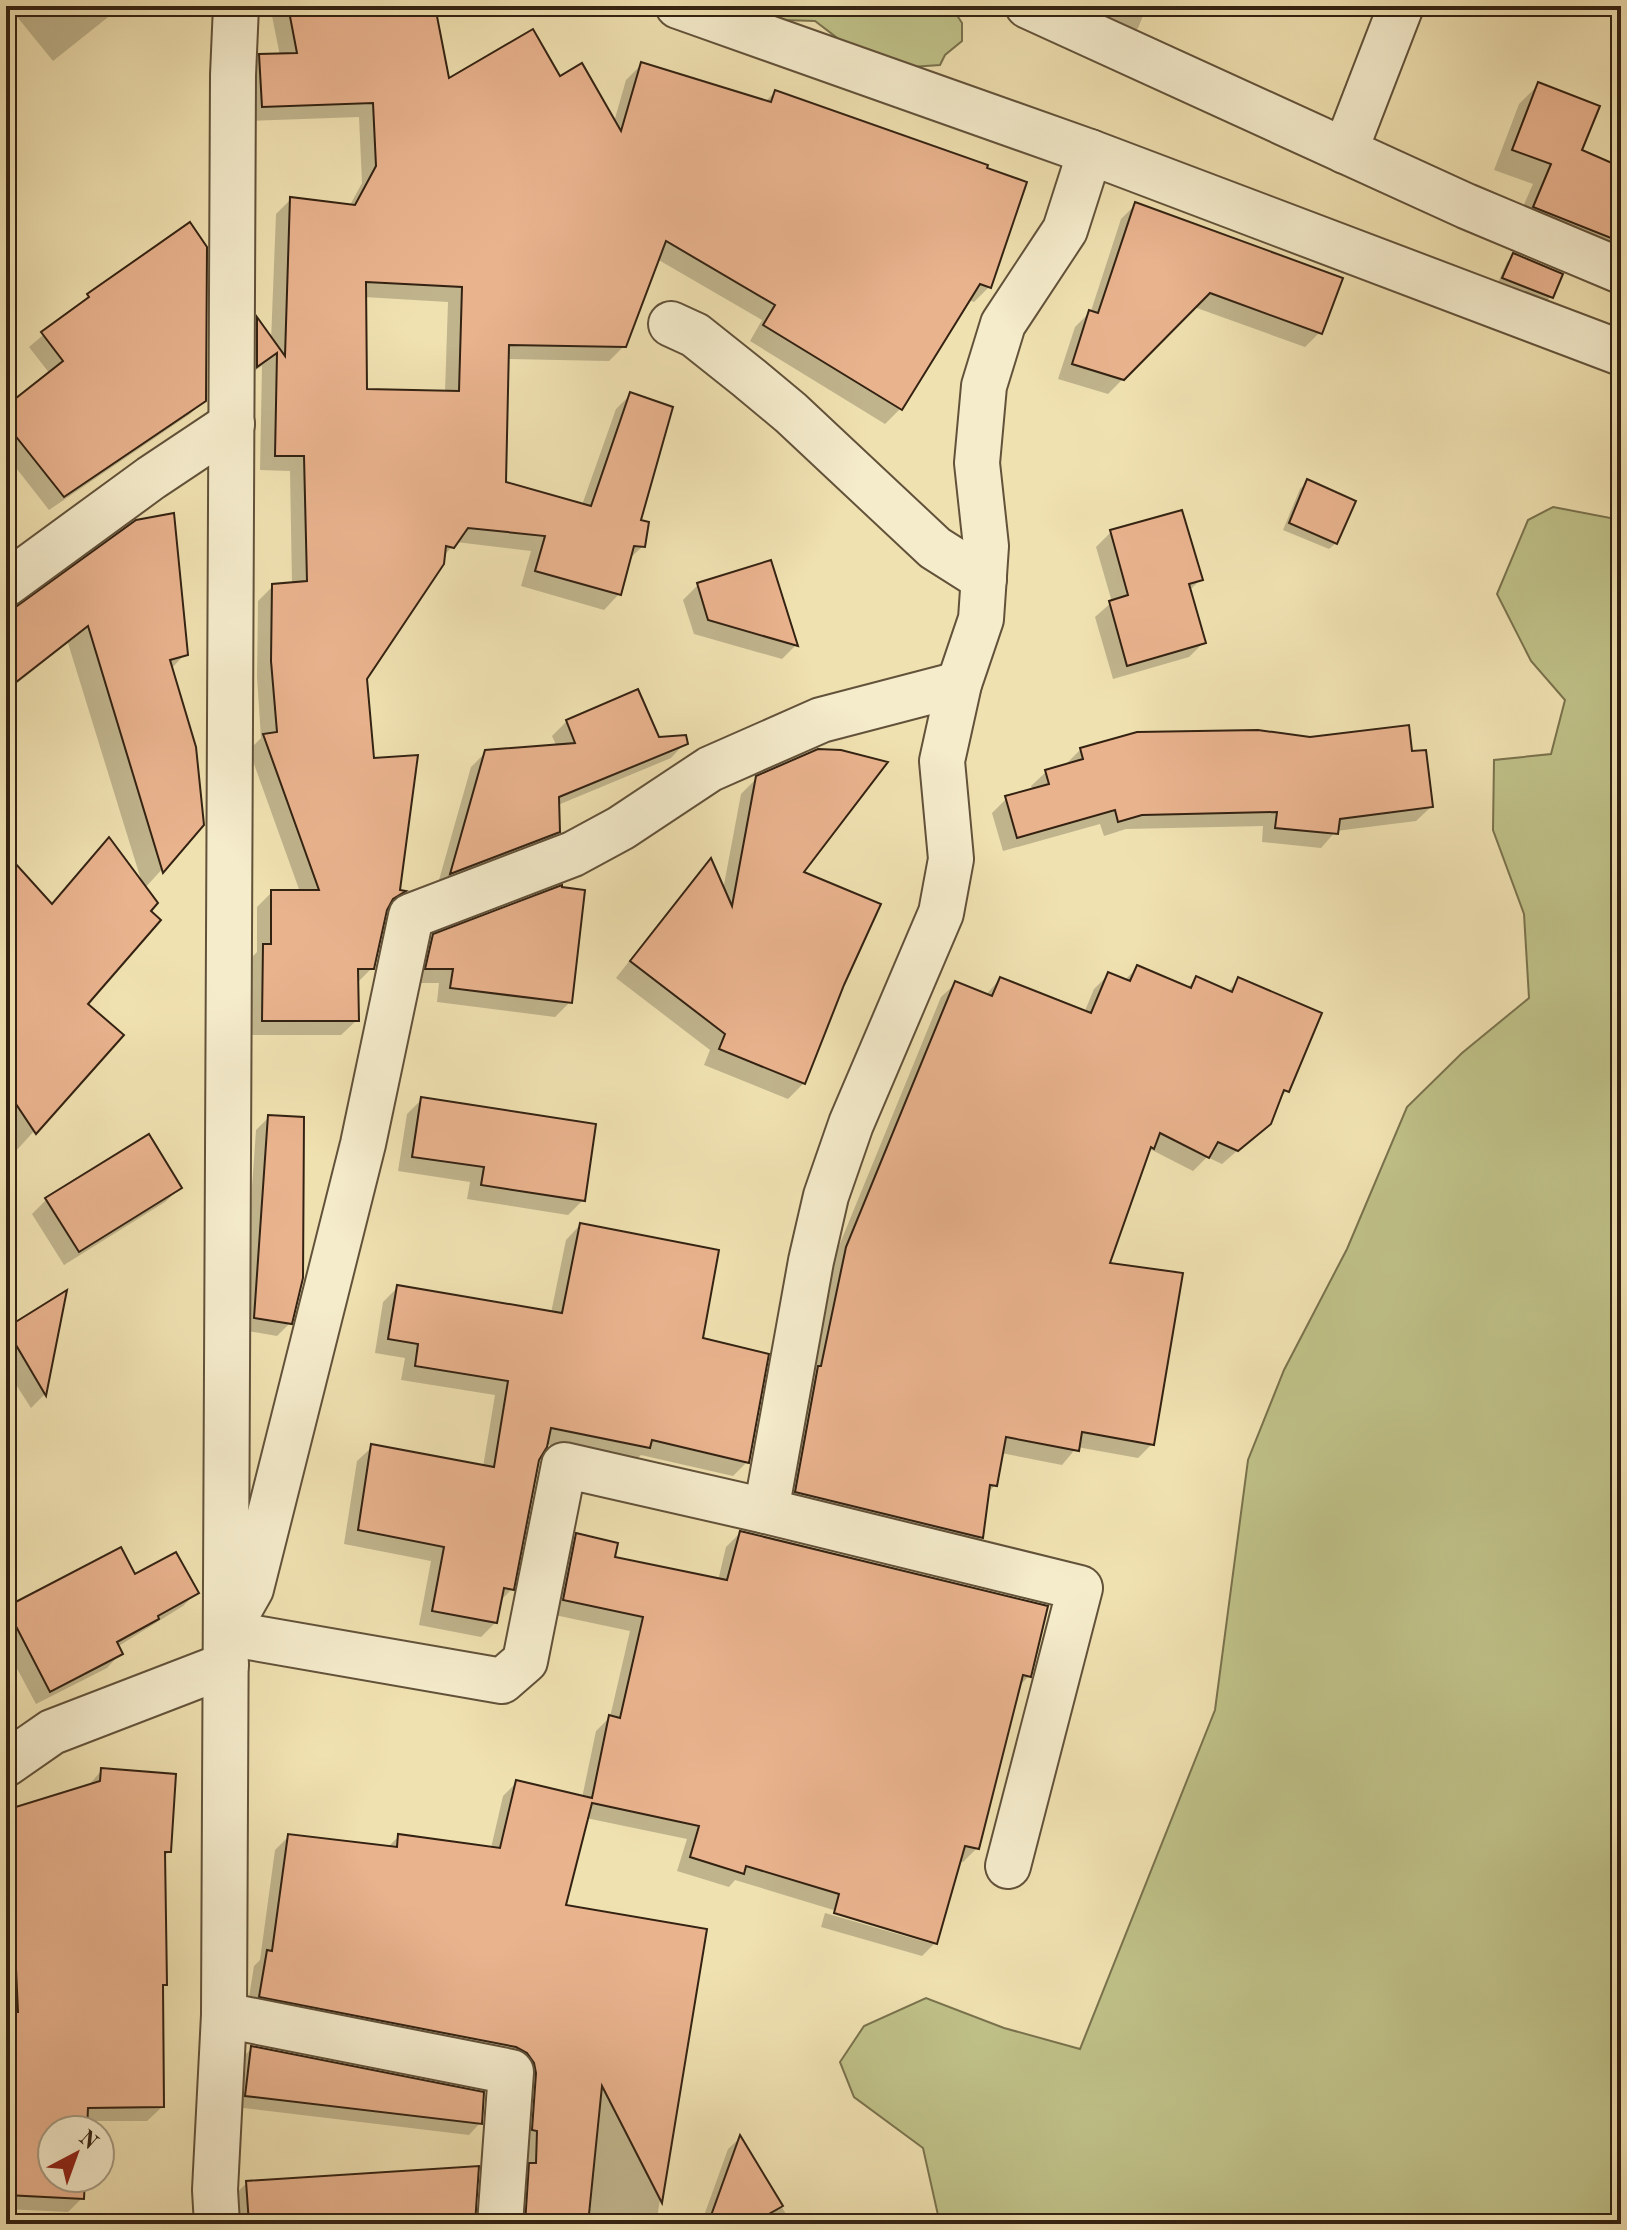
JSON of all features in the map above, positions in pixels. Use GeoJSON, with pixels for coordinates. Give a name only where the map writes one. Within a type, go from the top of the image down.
{"type":"FeatureCollection","features":[{"type":"Feature","properties":{"kind":"street"},"geometry":{"type":"LineString","coordinates":[[217,2224],[215,2190],[224,2015],[233,75],[236,6]]}},
{"type":"Feature","properties":{"kind":"street"},"geometry":{"type":"LineString","coordinates":[[678,6],[1090,152],[1621,353]]}},
{"type":"Feature","properties":{"kind":"street"},"geometry":{"type":"LineString","coordinates":[[1028,6],[1345,151],[1621,271]]}},
{"type":"Feature","properties":{"kind":"street"},"geometry":{"type":"LineString","coordinates":[[1345,151],[1401,6]]}},
{"type":"Feature","properties":{"kind":"street"},"geometry":{"type":"LineString","coordinates":[[766,1511],[811,1261],[826,1196],[851,1124],[941,913],[951,859],[942,761],[959,684],[981,619],[986,546],[977,463],[984,386],[1003,324],[1065,230],[1090,152]]}},
{"type":"Feature","properties":{"kind":"street"},"geometry":{"type":"LineString","coordinates":[[671,324],[695,335],[749,378],[791,413],[935,548],[984,579]]}},
{"type":"Feature","properties":{"kind":"street"},"geometry":{"type":"LineString","coordinates":[[6,584],[151,478],[232,424]]}},
{"type":"Feature","properties":{"kind":"street"},"geometry":{"type":"LineString","coordinates":[[226,1649],[251,1589],[363,1144],[411,916],[573,854],[621,828],[710,769],[821,720],[959,684]]}},
{"type":"Feature","properties":{"kind":"street"},"geometry":{"type":"LineString","coordinates":[[6,1764],[52,1732],[226,1649],[502,1681],[525,1661],[564,1465],[1080,1588],[1008,1866]]}},
{"type":"Feature","properties":{"kind":"street"},"geometry":{"type":"LineString","coordinates":[[224,2015],[511,2072],[500,2224]]}},
{"type":"Feature","properties":{"kind":"green space"},"geometry":{"type":"Polygon","coordinates":[[[739,6],[951,6],[962,23],[962,41],[945,55],[940,65],[896,68],[857,53],[815,21],[783,20],[739,6]]]}},
{"type":"Feature","properties":{"kind":"green space"},"geometry":{"type":"Polygon","coordinates":[[[1553,507],[1621,520],[1621,2224],[940,2224],[923,2148],[854,2097],[840,2062],[864,2026],[926,1998],[1004,2028],[1080,2049],[1215,1710],[1248,1460],[1284,1370],[1347,1249],[1407,1107],[1462,1053],[1529,998],[1524,914],[1493,830],[1494,760],[1551,754],[1565,700],[1531,661],[1497,594],[1528,520],[1553,507]]]}},
{"type":"Feature","properties":{"kind":"building"},"geometry":{"type":"Polygon","coordinates":[[[288,6],[435,6],[449,78],[533,29],[560,76],[582,63],[621,131],[641,62],[771,102],[775,90],[988,165],[987,168],[1027,182],[991,288],[980,284],[902,410],[763,325],[775,305],[666,241],[626,347],[509,345],[506,482],[591,506],[630,392],[673,407],[641,520],[649,522],[645,547],[634,546],[621,595],[535,571],[545,536],[468,528],[454,548],[446,546],[444,564],[367,679],[374,758],[418,755],[400,890],[406,891],[393,899],[387,910],[374,969],[358,969],[359,1021],[262,1021],[263,944],[271,944],[271,890],[319,890],[263,734],[277,732],[271,661],[272,584],[307,581],[304,456],[275,456],[277,353],[257,367],[257,317],[285,356],[290,197],[355,205],[376,166],[373,103],[262,107],[259,54],[297,53],[288,6]],[[366,282],[367,389],[459,391],[462,287],[366,282]]]}},
{"type":"Feature","properties":{"kind":"building"},"geometry":{"type":"Polygon","coordinates":[[[1538,82],[1600,106],[1582,150],[1621,167],[1621,242],[1533,207],[1551,164],[1512,150],[1538,82]]]}},
{"type":"Feature","properties":{"kind":"building"},"geometry":{"type":"Polygon","coordinates":[[[1135,202],[1343,278],[1322,334],[1210,293],[1124,380],[1072,364],[1089,310],[1098,313],[1135,202]]]}},
{"type":"Feature","properties":{"kind":"building"},"geometry":{"type":"Polygon","coordinates":[[[190,222],[207,247],[206,401],[64,497],[6,424],[6,406],[63,361],[41,332],[89,297],[87,294],[190,222]]]}},
{"type":"Feature","properties":{"kind":"building"},"geometry":{"type":"Polygon","coordinates":[[[1513,253],[1563,274],[1553,298],[1502,278],[1513,253]]]}},
{"type":"Feature","properties":{"kind":"building"},"geometry":{"type":"Polygon","coordinates":[[[1307,479],[1356,501],[1337,544],[1289,523],[1307,479]]]}},
{"type":"Feature","properties":{"kind":"building"},"geometry":{"type":"Polygon","coordinates":[[[1182,510],[1203,580],[1189,584],[1206,643],[1127,666],[1109,601],[1128,595],[1110,530],[1182,510]]]}},
{"type":"Feature","properties":{"kind":"building"},"geometry":{"type":"Polygon","coordinates":[[[174,513],[188,655],[170,660],[196,747],[204,825],[163,873],[88,626],[6,690],[6,614],[136,520],[174,513]]]}},
{"type":"Feature","properties":{"kind":"building"},"geometry":{"type":"Polygon","coordinates":[[[771,560],[798,646],[708,620],[697,583],[771,560]]]}},
{"type":"Feature","properties":{"kind":"building"},"geometry":{"type":"Polygon","coordinates":[[[638,689],[659,737],[686,735],[688,744],[559,797],[560,832],[450,874],[485,750],[575,743],[566,720],[638,689]]]}},
{"type":"Feature","properties":{"kind":"building"},"geometry":{"type":"Polygon","coordinates":[[[1409,725],[1412,751],[1426,750],[1433,807],[1340,819],[1338,834],[1275,828],[1277,812],[1142,815],[1118,822],[1115,810],[1017,838],[1005,796],[1049,784],[1045,770],[1083,759],[1080,748],[1137,732],[1258,730],[1310,737],[1409,725]]]}},
{"type":"Feature","properties":{"kind":"building"},"geometry":{"type":"Polygon","coordinates":[[[818,749],[841,750],[888,762],[804,872],[881,904],[844,985],[805,1084],[719,1049],[725,1034],[630,961],[711,858],[732,906],[756,776],[818,749]]]}},
{"type":"Feature","properties":{"kind":"building"},"geometry":{"type":"Polygon","coordinates":[[[109,837],[158,903],[151,911],[161,920],[88,1004],[124,1035],[36,1134],[6,1089],[6,853],[52,904],[109,837]]]}},
{"type":"Feature","properties":{"kind":"building"},"geometry":{"type":"Polygon","coordinates":[[[562,885],[585,890],[572,1003],[450,988],[453,969],[425,969],[433,934],[562,885]]]}},
{"type":"Feature","properties":{"kind":"building"},"geometry":{"type":"Polygon","coordinates":[[[1137,965],[1191,988],[1196,976],[1232,992],[1238,977],[1322,1013],[1289,1092],[1284,1090],[1271,1124],[1238,1151],[1218,1142],[1209,1158],[1160,1133],[1154,1149],[1151,1147],[1110,1263],[1183,1273],[1154,1445],[1082,1432],[1079,1451],[1006,1437],[997,1486],[990,1485],[983,1538],[795,1492],[818,1366],[821,1366],[846,1247],[955,981],[992,996],[1000,977],[1091,1013],[1108,972],[1130,981],[1137,965]]]}},
{"type":"Feature","properties":{"kind":"building"},"geometry":{"type":"Polygon","coordinates":[[[421,1097],[596,1124],[585,1201],[481,1185],[484,1167],[412,1157],[421,1097]]]}},
{"type":"Feature","properties":{"kind":"building"},"geometry":{"type":"Polygon","coordinates":[[[268,1115],[304,1117],[303,1278],[292,1324],[254,1318],[268,1115]]]}},
{"type":"Feature","properties":{"kind":"building"},"geometry":{"type":"Polygon","coordinates":[[[149,1134],[182,1188],[79,1252],[45,1198],[149,1134]]]}},
{"type":"Feature","properties":{"kind":"building"},"geometry":{"type":"Polygon","coordinates":[[[580,1223],[719,1250],[703,1338],[769,1354],[749,1463],[652,1440],[650,1448],[551,1428],[547,1447],[539,1460],[514,1590],[504,1588],[497,1623],[432,1611],[444,1547],[358,1530],[371,1444],[494,1467],[508,1381],[415,1366],[418,1344],[388,1339],[397,1285],[562,1313],[580,1223]]]}},
{"type":"Feature","properties":{"kind":"building"},"geometry":{"type":"Polygon","coordinates":[[[67,1290],[46,1396],[6,1328],[67,1290]]]}},
{"type":"Feature","properties":{"kind":"building"},"geometry":{"type":"Polygon","coordinates":[[[740,1531],[1048,1606],[1031,1677],[1023,1675],[979,1849],[965,1846],[937,1944],[834,1913],[839,1894],[746,1866],[744,1874],[690,1857],[699,1826],[592,1803],[566,1905],[707,1929],[662,2203],[602,2086],[588,2224],[525,2224],[529,2163],[536,2163],[537,2131],[532,2130],[536,2073],[527,2053],[516,2047],[259,1997],[267,1950],[272,1951],[288,1834],[397,1847],[398,1834],[500,1848],[516,1780],[592,1798],[609,1715],[620,1718],[643,1617],[563,1600],[576,1533],[618,1543],[615,1557],[727,1580],[740,1531]]]}},
{"type":"Feature","properties":{"kind":"building"},"geometry":{"type":"Polygon","coordinates":[[[121,1547],[135,1574],[176,1552],[199,1593],[117,1642],[123,1654],[50,1692],[6,1607],[121,1547]]]}},
{"type":"Feature","properties":{"kind":"building"},"geometry":{"type":"Polygon","coordinates":[[[101,1768],[176,1774],[171,1852],[165,1852],[167,1985],[163,1985],[164,2107],[88,2108],[88,2114],[36,2114],[36,2194],[84,2194],[84,2199],[6,2195],[6,2012],[18,2012],[13,1904],[6,1905],[6,1810],[100,1781],[101,1768]]]}},
{"type":"Feature","properties":{"kind":"building"},"geometry":{"type":"Polygon","coordinates":[[[251,2046],[484,2092],[482,2124],[245,2096],[251,2046]]]}},
{"type":"Feature","properties":{"kind":"building"},"geometry":{"type":"Polygon","coordinates":[[[740,2135],[783,2206],[751,2224],[708,2224],[740,2135]]]}},
{"type":"Feature","properties":{"kind":"building"},"geometry":{"type":"Polygon","coordinates":[[[479,2166],[475,2224],[249,2224],[246,2181],[479,2166]]]}}]}
